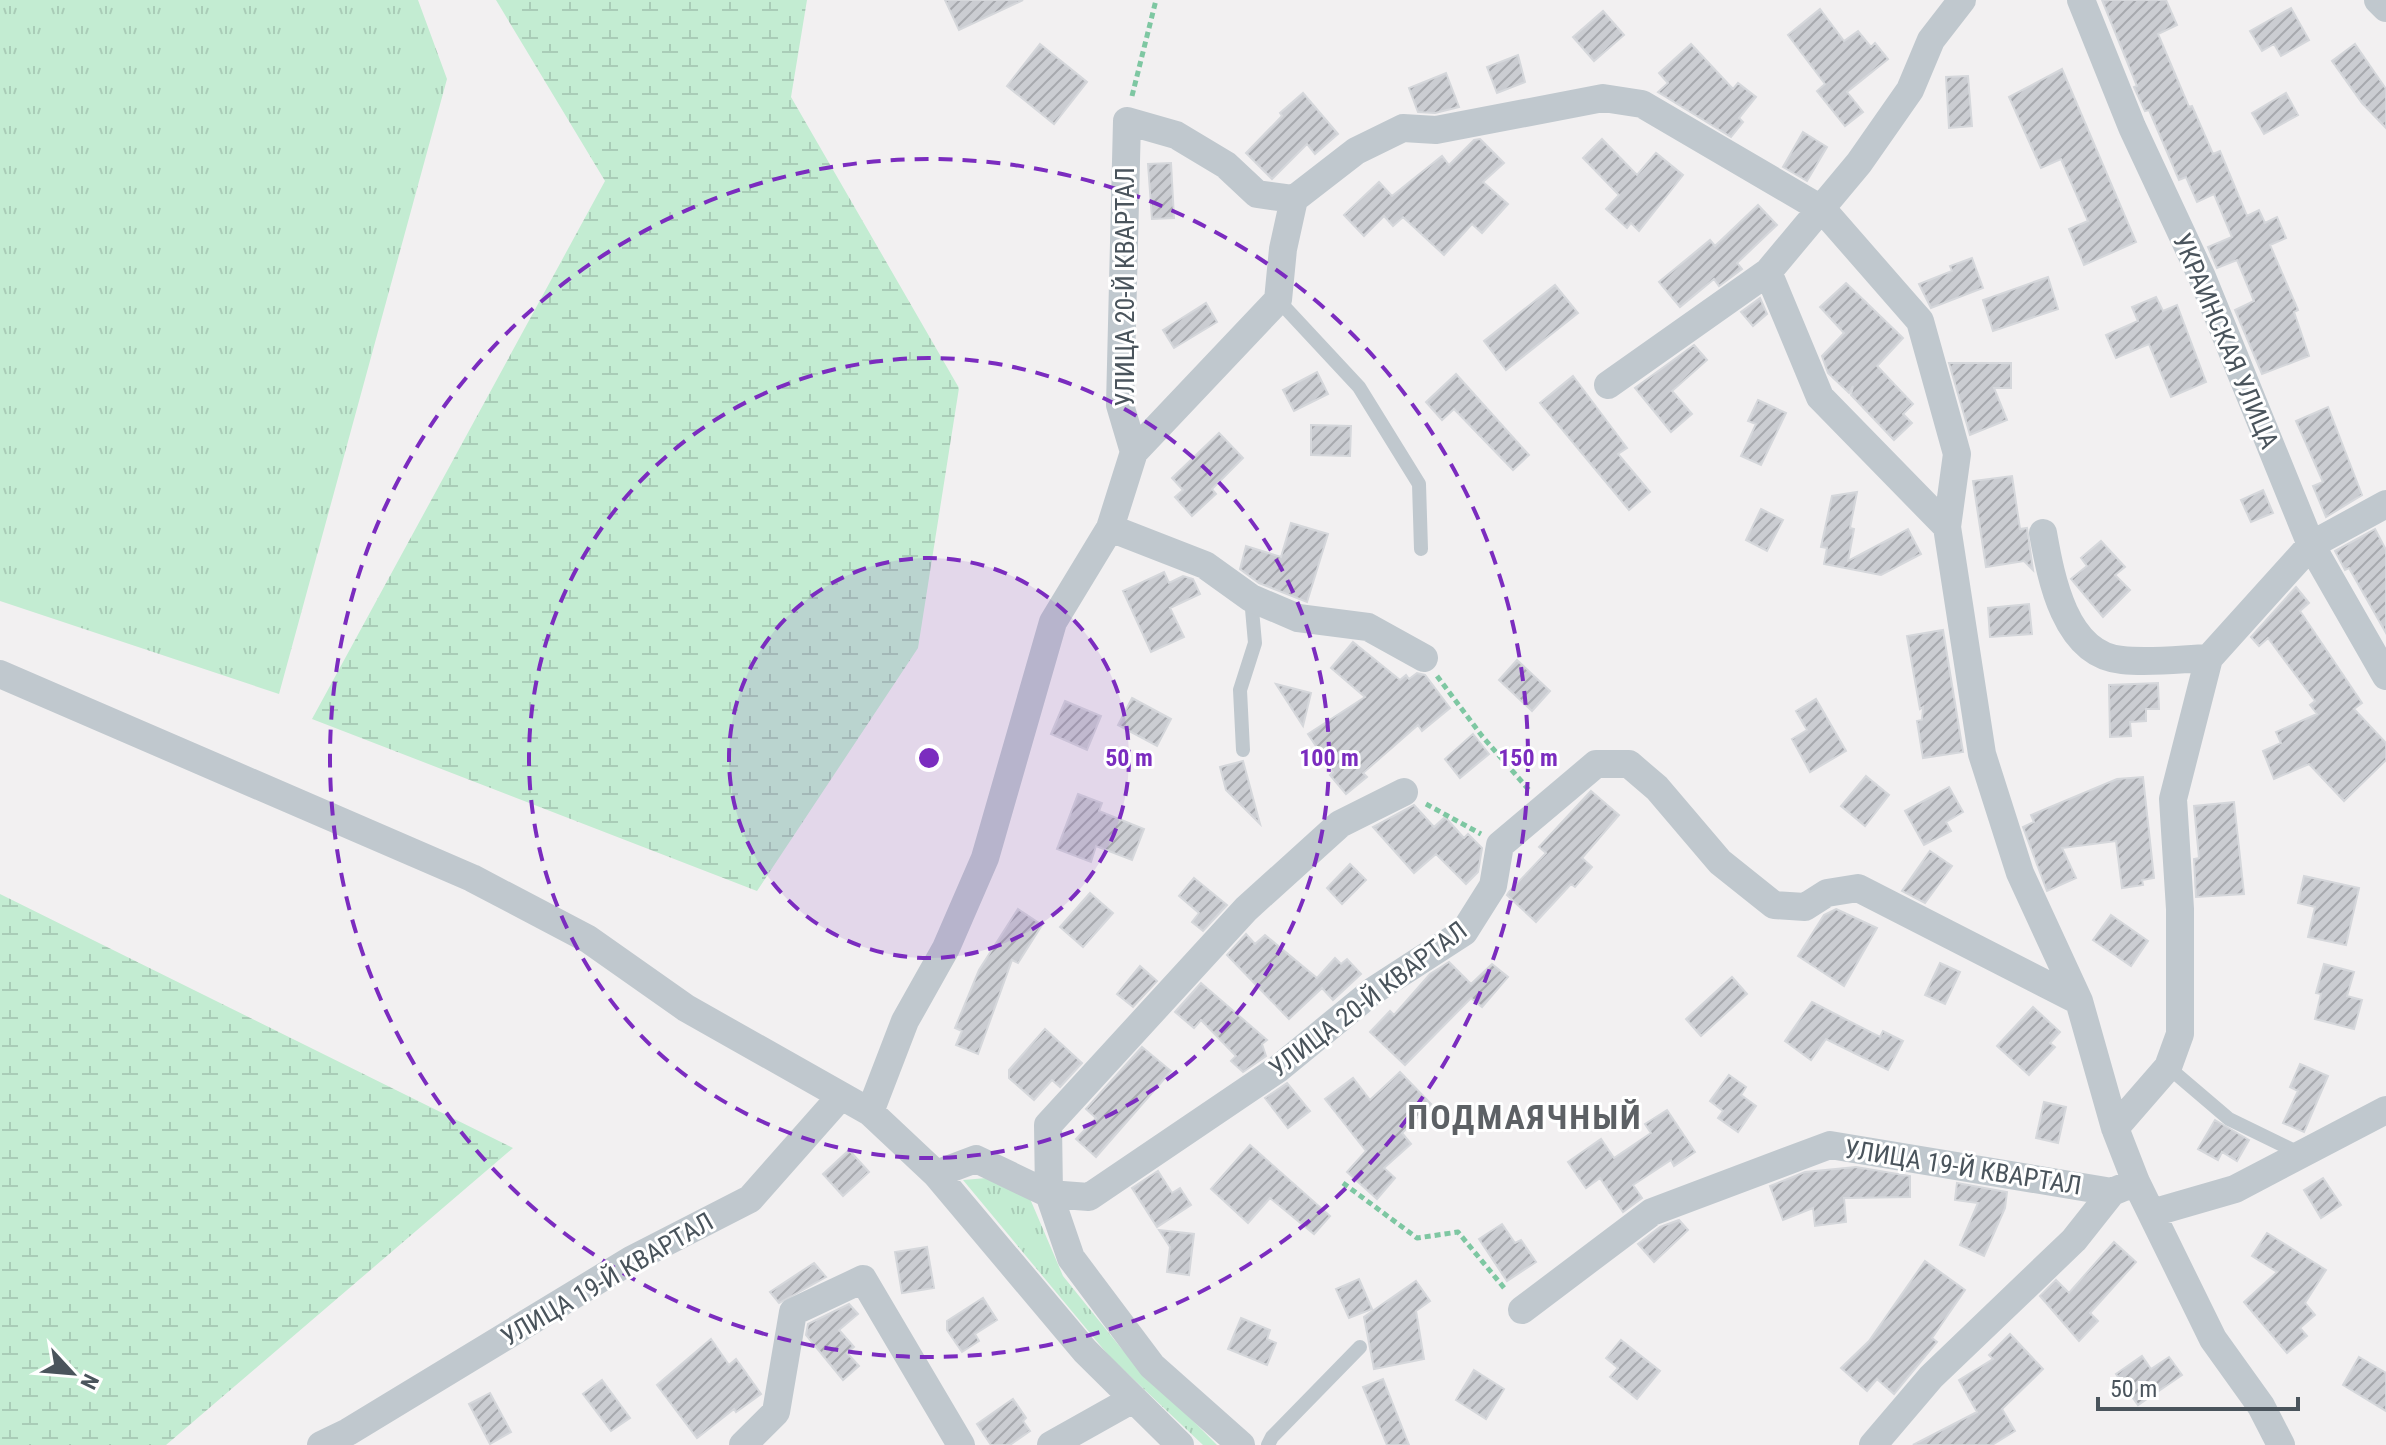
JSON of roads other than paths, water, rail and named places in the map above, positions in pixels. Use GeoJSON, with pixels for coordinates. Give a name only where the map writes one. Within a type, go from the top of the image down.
{"type":"FeatureCollection","features":[{"type":"Feature","properties":{"kind":"street"},"geometry":{"type":"LineString","coordinates":[[1608,385],[1768,272],[1823,210],[1910,90],[1931,40],[1962,0]]}},
{"type":"Feature","properties":{"kind":"street","name":"УКРАИНСКАЯ УЛИЦА"},"geometry":{"type":"LineString","coordinates":[[2081,0],[2132,127],[2202,277],[2311,545],[2386,676]]}},
{"type":"Feature","properties":{"kind":"street"},"geometry":{"type":"LineString","coordinates":[[2378,0],[2386,8]]}},
{"type":"Feature","properties":{"kind":"street"},"geometry":{"type":"LineString","coordinates":[[1278,300],[1283,249],[1294,199],[1356,151],[1403,128],[1436,130],[1603,98],[1642,104],[1823,210],[1920,321],[1957,454],[1947,527],[1982,754],[2020,873],[2079,1001],[2115,1128],[2124,1187],[2152,1213],[2213,1339],[2261,1406],[2281,1445]]}},
{"type":"Feature","properties":{"kind":"street","name":"УЛИЦА 20-Й КВАРТАЛ"},"geometry":{"type":"LineString","coordinates":[[1134,452],[1120,405],[1127,121],[1176,135],[1226,165],[1257,194],[1294,199]]}},
{"type":"Feature","properties":{"kind":"street"},"geometry":{"type":"LineString","coordinates":[[1768,272],[1820,397],[1947,527]]}},
{"type":"Feature","properties":{"kind":"street","name":"УЛИЦА 20-Й КВАРТАЛ"},"geometry":{"type":"LineString","coordinates":[[870,1112],[905,1021],[946,948],[985,858],[1053,622],[1110,528],[1134,452],[1278,300]]}},
{"type":"Feature","properties":{"kind":"street"},"geometry":{"type":"LineString","coordinates":[[2115,1128],[2168,1067],[2180,1034],[2180,909],[2173,799],[2209,658],[2311,545],[2386,504]]}},
{"type":"Feature","properties":{"kind":"street"},"geometry":{"type":"LineString","coordinates":[[1110,528],[1205,565],[1251,598],[1298,618],[1368,627],[1424,658]]}},
{"type":"Feature","properties":{"kind":"street"},"geometry":{"type":"LineString","coordinates":[[2043,533],[2053,583],[2074,629],[2094,650],[2120,660],[2209,658]]}},
{"type":"Feature","properties":{"kind":"street"},"geometry":{"type":"LineString","coordinates":[[0,674],[472,878],[588,939],[686,1008],[870,1112],[936,1174],[1085,1351],[1180,1445]]}},
{"type":"Feature","properties":{"kind":"street","name":"УЛИЦА 20-Й КВАРТАЛ"},"geometry":{"type":"LineString","coordinates":[[936,1174],[976,1159],[1049,1194],[1089,1197],[1278,1069],[1373,991],[1464,932],[1493,886],[1500,845],[1543,805],[1596,764],[1629,764],[1657,788],[1720,862],[1774,905],[1805,907],[1827,893],[1858,888],[2079,1001]]}},
{"type":"Feature","properties":{"kind":"street"},"geometry":{"type":"LineString","coordinates":[[1241,1445],[1152,1366],[1071,1258],[1049,1194],[1048,1125],[1246,909],[1340,824],[1404,792]]}},
{"type":"Feature","properties":{"kind":"street","name":"УЛИЦА 19-Й КВАРТАЛ"},"geometry":{"type":"LineString","coordinates":[[321,1445],[348,1432],[631,1260],[750,1199],[841,1096]]}},
{"type":"Feature","properties":{"kind":"street"},"geometry":{"type":"LineString","coordinates":[[2152,1213],[2235,1189],[2386,1110]]}},
{"type":"Feature","properties":{"kind":"street","name":"УЛИЦА 19-Й КВАРТАЛ"},"geometry":{"type":"LineString","coordinates":[[1522,1310],[1652,1212],[1830,1145],[2124,1187]]}},
{"type":"Feature","properties":{"kind":"street","name":"УЛИЦА 19-Й КВАРТАЛ"},"geometry":{"type":"LineString","coordinates":[[1873,1445],[1931,1377],[2074,1240],[2124,1187]]}},
{"type":"Feature","properties":{"kind":"street"},"geometry":{"type":"LineString","coordinates":[[743,1445],[776,1412],[793,1312],[863,1279],[961,1445]]}},
{"type":"Feature","properties":{"kind":"street"},"geometry":{"type":"LineString","coordinates":[[1051,1445],[1133,1399]]}},
{"type":"Feature","properties":{"kind":"lane"},"geometry":{"type":"LineString","coordinates":[[1278,300],[1359,387],[1419,484],[1421,549]]}},
{"type":"Feature","properties":{"kind":"lane"},"geometry":{"type":"LineString","coordinates":[[1243,750],[1240,690],[1255,643],[1251,598]]}},
{"type":"Feature","properties":{"kind":"lane"},"geometry":{"type":"LineString","coordinates":[[2168,1067],[2229,1119],[2303,1155]]}},
{"type":"Feature","properties":{"kind":"lane"},"geometry":{"type":"LineString","coordinates":[[1268,1445],[1272,1437],[1360,1347]]}},
{"type":"Feature","properties":{"kind":"district","name":"ПОДМАЯЧНЫЙ"},"geometry":{"type":"Point","coordinates":[1525,1117]}}]}
